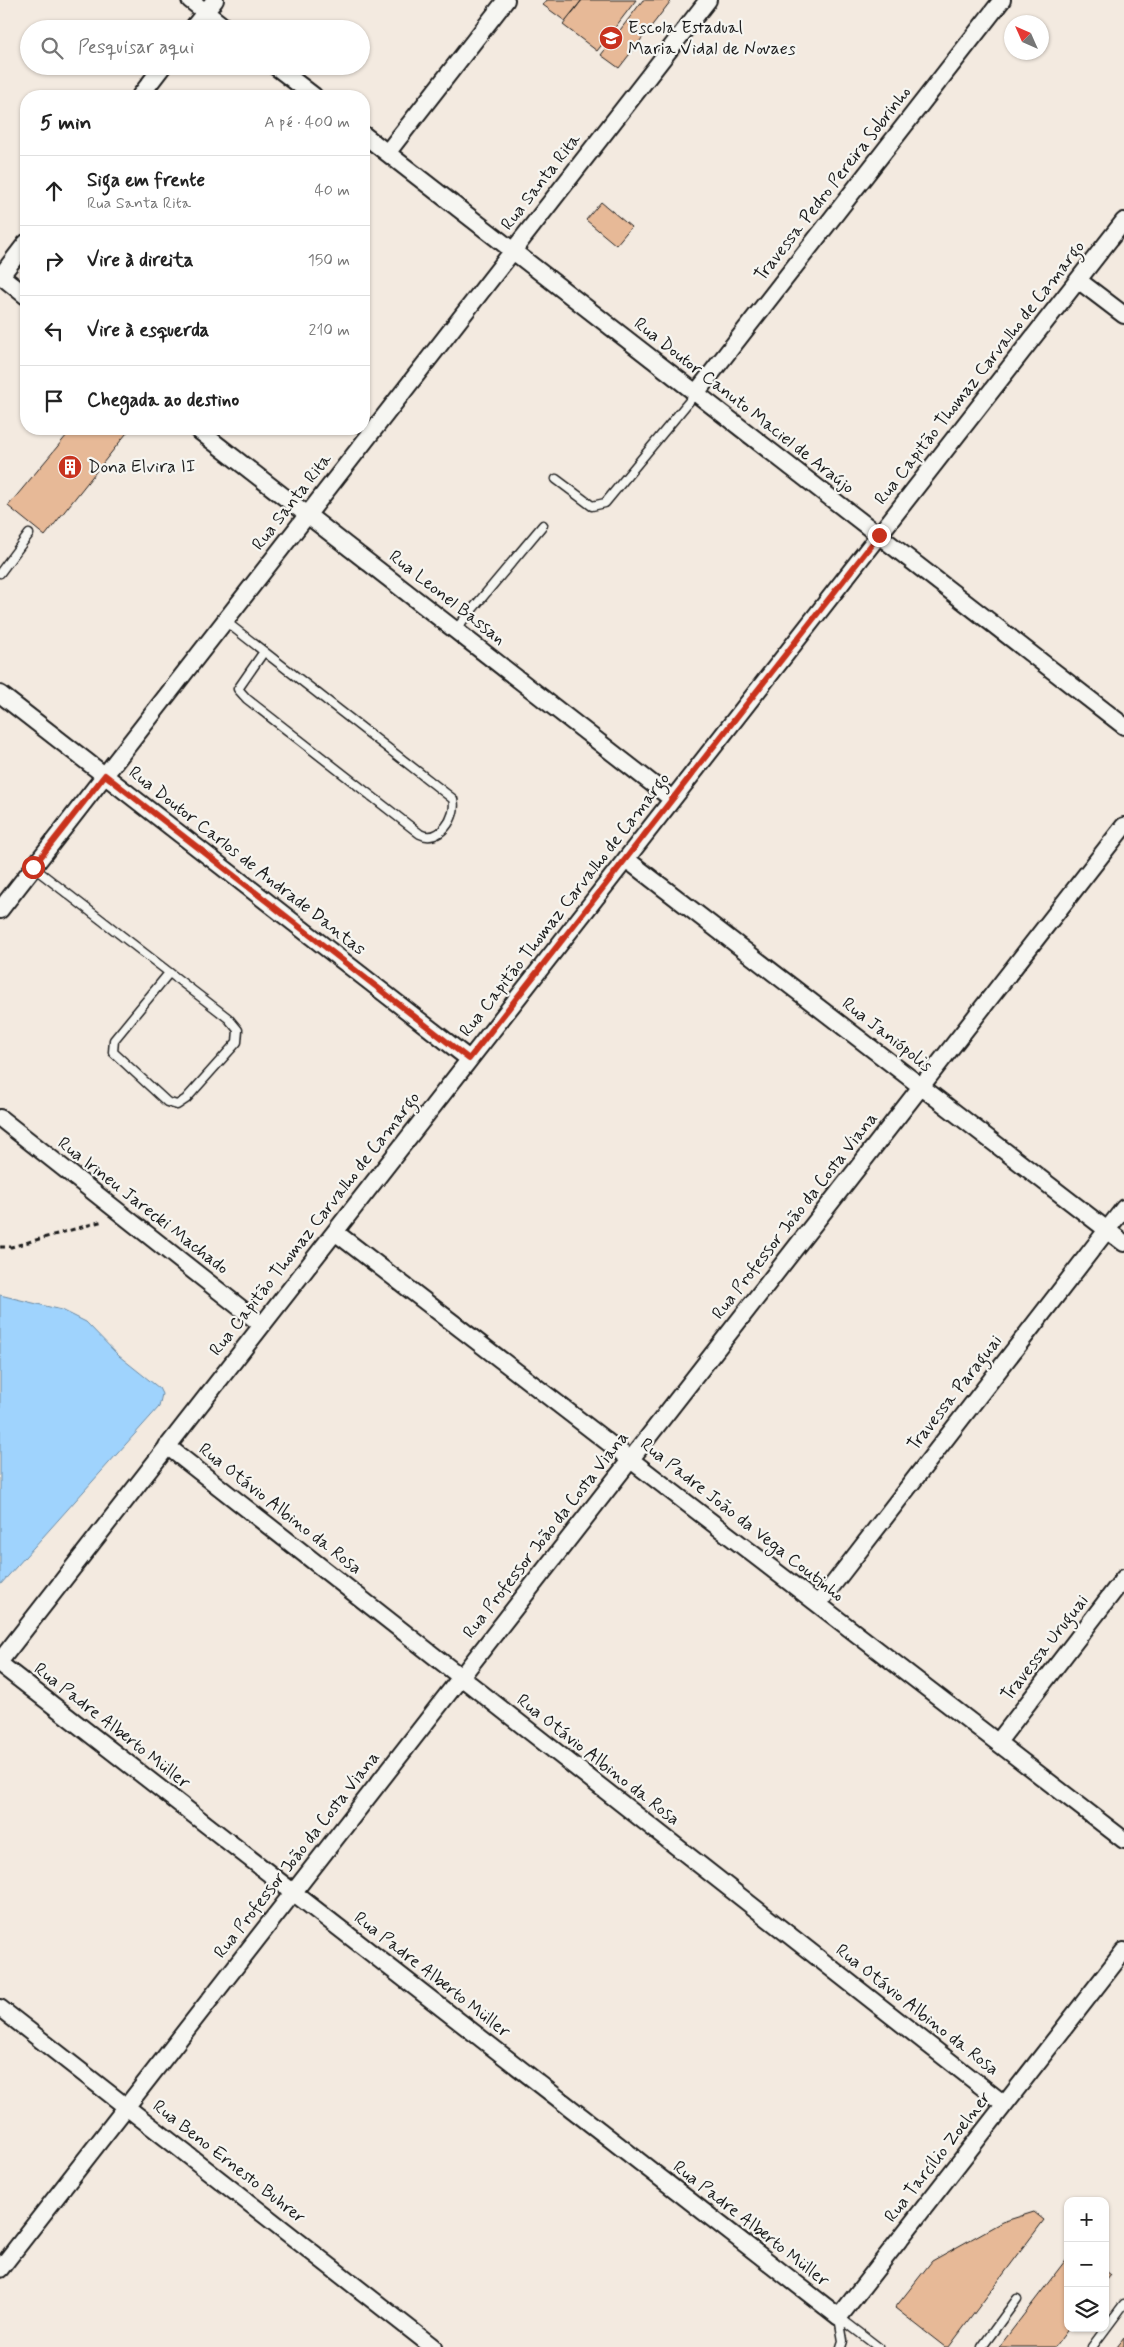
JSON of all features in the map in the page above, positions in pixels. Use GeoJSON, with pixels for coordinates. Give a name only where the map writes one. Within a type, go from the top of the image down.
{"type":"FeatureCollection","features":[{"type":"Feature","properties":{"kind":"street"},"geometry":{"type":"LineString","coordinates":[[190,0],[210,6],[220,20]]}},
{"type":"Feature","properties":{"kind":"street"},"geometry":{"type":"LineString","coordinates":[[387,153],[506,0]]}},
{"type":"Feature","properties":{"kind":"street","name":"Rua Santa Rita"},"geometry":{"type":"LineString","coordinates":[[370,434],[708,0]]}},
{"type":"Feature","properties":{"kind":"street","name":"Travessa Pedro Pereira Sobrinho"},"geometry":{"type":"LineString","coordinates":[[696,393],[1002,0]]}},
{"type":"Feature","properties":{"kind":"street"},"geometry":{"type":"LineString","coordinates":[[199,20],[210,6]]}},
{"type":"Feature","properties":{"kind":"street"},"geometry":{"type":"LineString","coordinates":[[145,90],[156,75]]}},
{"type":"Feature","properties":{"kind":"street"},"geometry":{"type":"LineString","coordinates":[[287,75],[306,90]]}},
{"type":"Feature","properties":{"kind":"street","name":"Rua Doutor Canuto Maciel de Araújo"},"geometry":{"type":"LineString","coordinates":[[370,140],[1124,726]]}},
{"type":"Feature","properties":{"kind":"street","name":"Rua Capitão Thomaz Carvalho de Camargo"},"geometry":{"type":"LineString","coordinates":[[0,1662],[1124,221]]}},
{"type":"Feature","properties":{"kind":"street"},"geometry":{"type":"LineString","coordinates":[[20,251],[0,276],[20,291]]}},
{"type":"Feature","properties":{"kind":"street"},"geometry":{"type":"LineString","coordinates":[[1078,280],[1124,315]]}},
{"type":"Feature","properties":{"kind":"street","name":"Rua Leonel Bassan"},"geometry":{"type":"LineString","coordinates":[[205,435],[672,799]]}},
{"type":"Feature","properties":{"kind":"street","name":"Rua Santa Rita"},"geometry":{"type":"LineString","coordinates":[[0,910],[369,435]]}},
{"type":"Feature","properties":{"kind":"street","name":"Rua Doutor Carlos de Andrade Dantas"},"geometry":{"type":"LineString","coordinates":[[0,694],[469,1059]]}},
{"type":"Feature","properties":{"kind":"street","name":"Rua Professor João da Costa Viana"},"geometry":{"type":"LineString","coordinates":[[0,2269],[1124,826]]}},
{"type":"Feature","properties":{"kind":"street","name":"Rua Janiópolis"},"geometry":{"type":"LineString","coordinates":[[626,859],[1124,1243]]}},
{"type":"Feature","properties":{"kind":"street","name":"Rua Irineu Jarecki Machado"},"geometry":{"type":"LineString","coordinates":[[0,1118],[262,1325]]}},
{"type":"Feature","properties":{"kind":"street","name":"Travessa Paraguai"},"geometry":{"type":"LineString","coordinates":[[818,1604],[1124,1208]]}},
{"type":"Feature","properties":{"kind":"street","name":"Rua Padre João da Vega Coutinho"},"geometry":{"type":"LineString","coordinates":[[335,1232],[1124,1840]]}},
{"type":"Feature","properties":{"kind":"street","name":"Rua Otávio Albino da Rosa"},"geometry":{"type":"LineString","coordinates":[[167,1446],[1004,2104]]}},
{"type":"Feature","properties":{"kind":"street","name":"Travessa Uruguai"},"geometry":{"type":"LineString","coordinates":[[998,1742],[1124,1578]]}},
{"type":"Feature","properties":{"kind":"street","name":"Rua Padre Alberto Müller"},"geometry":{"type":"LineString","coordinates":[[0,1662],[838,2317]]}},
{"type":"Feature","properties":{"kind":"street","name":"Rua Tarcílio Zoelner"},"geometry":{"type":"LineString","coordinates":[[838,2317],[1124,1951]]}},
{"type":"Feature","properties":{"kind":"street","name":"Rua Beno Ernesto Buhrer"},"geometry":{"type":"LineString","coordinates":[[0,2008],[433,2347]]}},
{"type":"Feature","properties":{"kind":"lane"},"geometry":{"type":"LineString","coordinates":[[556,480],[592,506],[605,503],[696,393]]}},
{"type":"Feature","properties":{"kind":"lane"},"geometry":{"type":"LineString","coordinates":[[455,630],[543,525]]}},
{"type":"Feature","properties":{"kind":"lane"},"geometry":{"type":"LineString","coordinates":[[0,573],[30,534]]}},
{"type":"Feature","properties":{"kind":"lane"},"geometry":{"type":"LineString","coordinates":[[225,621],[453,799],[456,808],[454,818],[434,837],[427,838],[420,834],[244,696],[238,689],[240,684],[263,652]]}},
{"type":"Feature","properties":{"kind":"lane"},"geometry":{"type":"LineString","coordinates":[[33,867],[228,1018],[238,1030],[237,1042],[186,1099],[177,1105],[167,1102],[119,1061],[113,1052],[114,1040],[169,973]]}},
{"type":"Feature","properties":{"kind":"lane"},"geometry":{"type":"LineString","coordinates":[[982,2347],[1017,2299]]}},
{"type":"Feature","properties":{"kind":"lane"},"geometry":{"type":"LineString","coordinates":[[1092,2347],[1124,2304]]}},
{"type":"Feature","properties":{"kind":"lane"},"geometry":{"type":"LineString","coordinates":[[838,2317],[843,2341],[840,2347]]}},
{"type":"Feature","properties":{"kind":"lane"},"geometry":{"type":"LineString","coordinates":[[838,2317],[878,2347]]}},
{"type":"Feature","properties":{"kind":"path"},"geometry":{"type":"LineString","coordinates":[[0,1247],[11,1247],[122,1215]]}},
{"type":"Feature","properties":{"kind":"water"},"geometry":{"type":"Polygon","coordinates":[[[0,1295],[62,1310],[86,1322],[119,1356],[159,1388],[162,1394],[159,1407],[0,1585],[0,1295]]]}},
{"type":"Feature","properties":{"kind":"building"},"geometry":{"type":"Polygon","coordinates":[[[547,0],[582,0],[565,21],[543,5],[547,0]]]}},
{"type":"Feature","properties":{"kind":"building"},"geometry":{"type":"Polygon","coordinates":[[[582,0],[636,0],[597,51],[563,25],[582,0]]]}},
{"type":"Feature","properties":{"kind":"building"},"geometry":{"type":"Polygon","coordinates":[[[643,0],[667,0],[670,2],[619,68],[601,55],[643,0]]]}},
{"type":"Feature","properties":{"kind":"building"},"geometry":{"type":"Polygon","coordinates":[[[601,202],[631,227],[616,245],[586,220],[601,202]]]}},
{"type":"Feature","properties":{"kind":"building","name":"Dona Elvira II"},"geometry":{"type":"Polygon","coordinates":[[[67,435],[125,435],[45,536],[8,506],[67,435]]]}},
{"type":"Feature","properties":{"kind":"building"},"geometry":{"type":"Polygon","coordinates":[[[1034,2212],[1044,2220],[949,2347],[945,2347],[895,2308],[932,2261],[1002,2222],[1034,2212]]]}},
{"type":"Feature","properties":{"kind":"building"},"geometry":{"type":"Polygon","coordinates":[[[1064,2262],[1064,2332],[1066,2332],[1055,2347],[999,2347],[1064,2262]]]}},
{"type":"Feature","properties":{"kind":"building"},"geometry":{"type":"Polygon","coordinates":[[[1124,2338],[1124,2347],[1117,2347],[1124,2338]]]}},
{"type":"Feature","properties":{"kind":"place","name":"Escola Estadual Maria Vidal de Novaes"},"geometry":{"type":"Point","coordinates":[611,38]}},
{"type":"Feature","properties":{"kind":"place","name":"Dona Elvira II"},"geometry":{"type":"Point","coordinates":[70,467]}},
{"type":"Feature","properties":{"kind":"route"},"geometry":{"type":"LineString","coordinates":[[33,867],[105,775],[469,1059],[879,535]]}}]}
